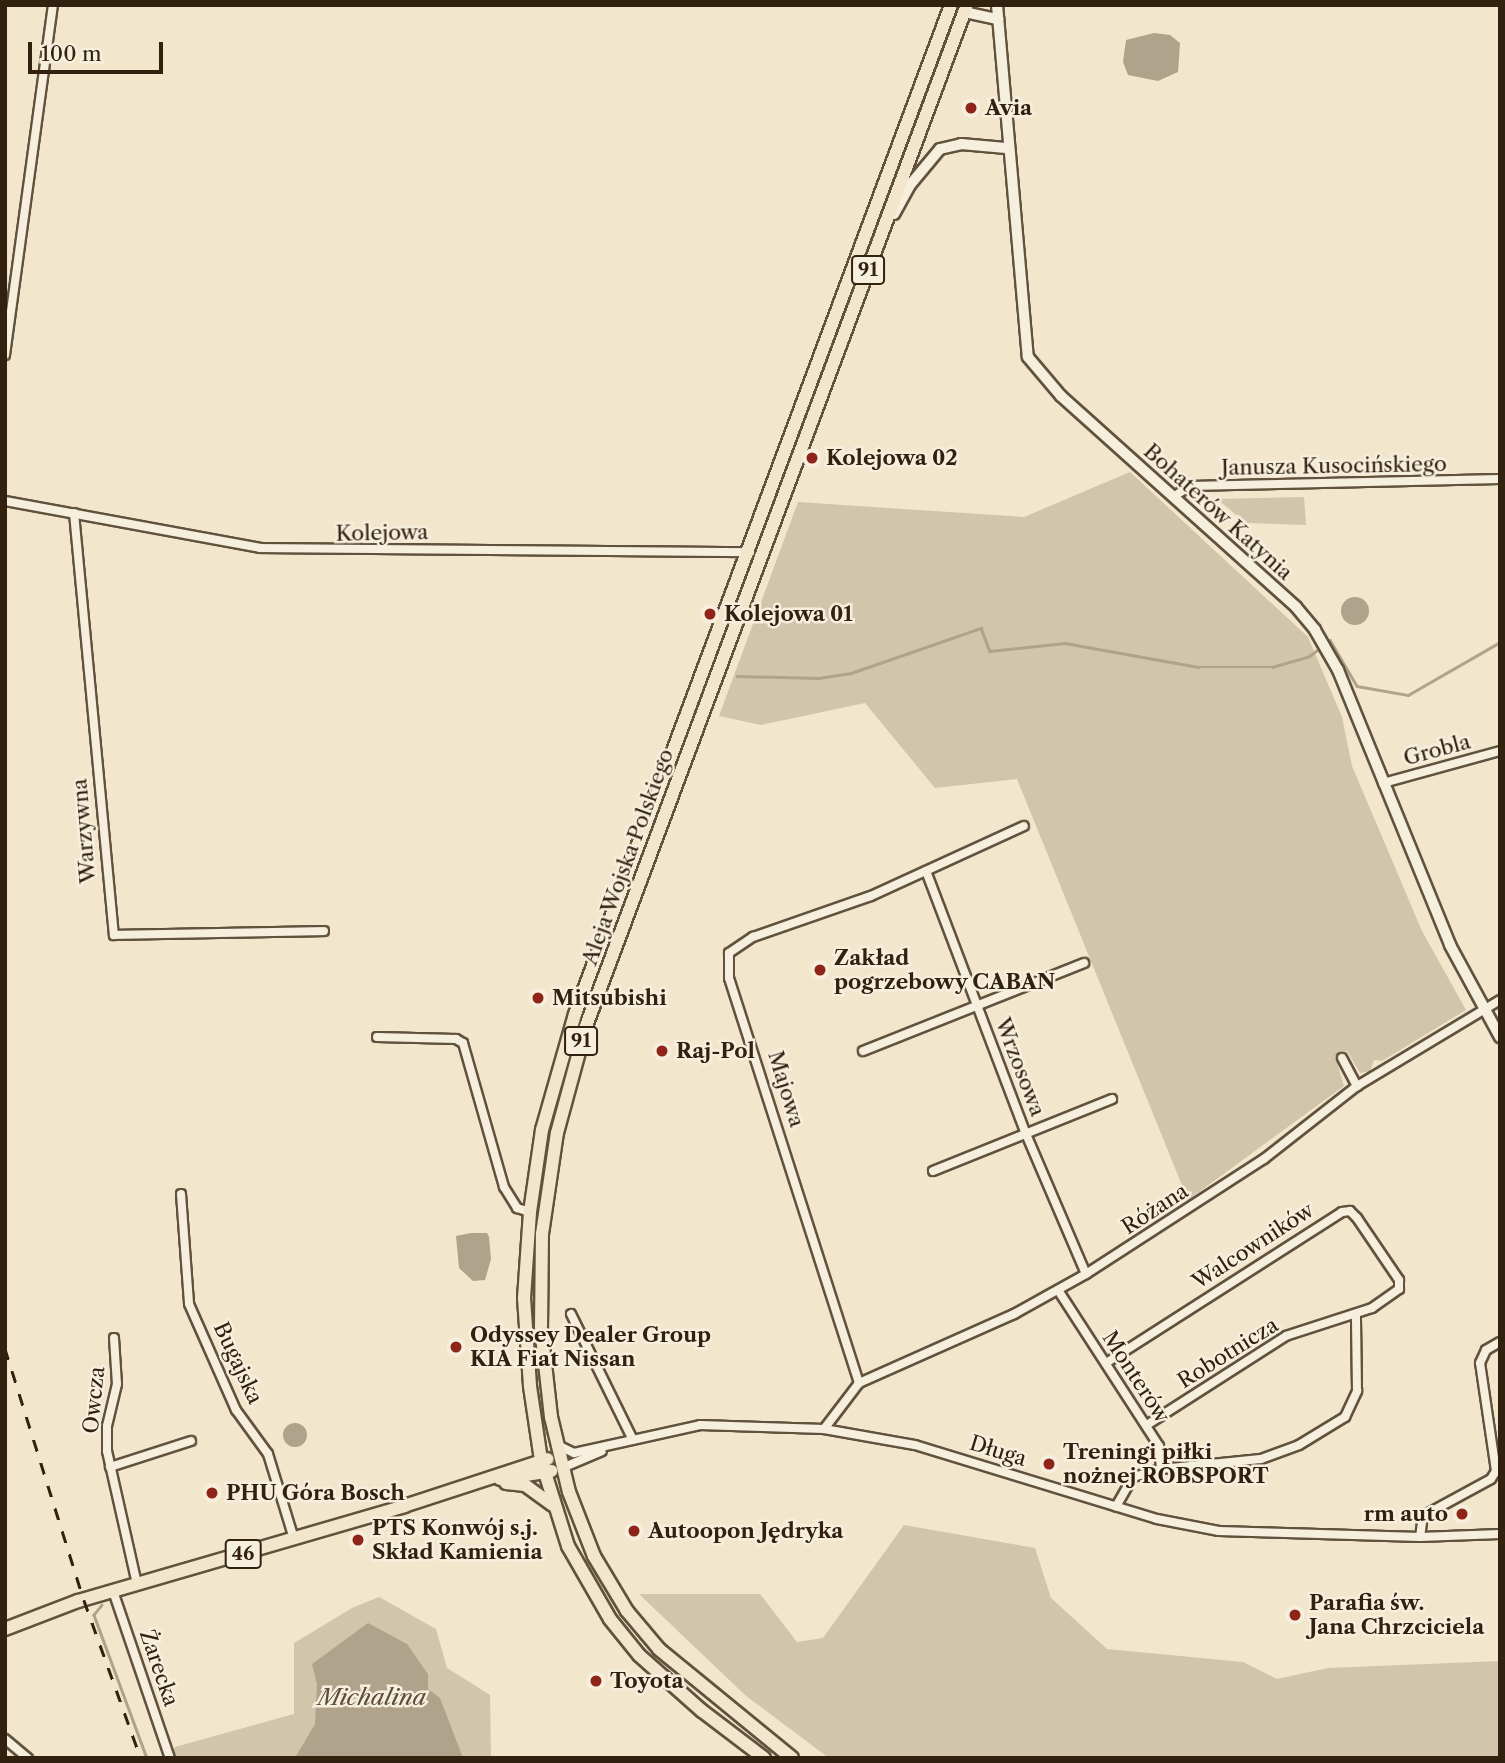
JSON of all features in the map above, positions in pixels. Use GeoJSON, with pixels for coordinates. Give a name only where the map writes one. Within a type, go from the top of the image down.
{"type":"FeatureCollection","features":[{"type":"Feature","properties":{"kind":"main road","name":"Aleja Wojska Polskiego"},"geometry":{"type":"LineString","coordinates":[[764,1758],[702,1712],[639,1655],[586,1581],[554,1505],[543,1466],[525,1323],[530,1212],[542,1130],[575,1014],[951,5]]}},
{"type":"Feature","properties":{"kind":"main road","name":"Aleja Wojska Polskiego"},"geometry":{"type":"LineString","coordinates":[[792,1758],[676,1666],[627,1611],[594,1556],[559,1456],[543,1359],[540,1297],[542,1234],[556,1133],[586,1026],[966,8]]}},
{"type":"Feature","properties":{"kind":"main road"},"geometry":{"type":"LineString","coordinates":[[481,1482],[543,1466],[559,1456]]}},
{"type":"Feature","properties":{"kind":"main road","name":"46"},"geometry":{"type":"LineString","coordinates":[[5,1629],[113,1591],[481,1482],[521,1484],[554,1505]]}},
{"type":"Feature","properties":{"kind":"street"},"geometry":{"type":"LineString","coordinates":[[5,355],[53,5]]}},
{"type":"Feature","properties":{"kind":"street","name":"Bohaterów Katynia"},"geometry":{"type":"LineString","coordinates":[[997,5],[1006,148],[1028,357],[1061,396],[1315,630],[1338,670],[1425,890],[1482,1010],[1500,1037]]}},
{"type":"Feature","properties":{"kind":"street"},"geometry":{"type":"LineString","coordinates":[[966,8],[998,19]]}},
{"type":"Feature","properties":{"kind":"street"},"geometry":{"type":"LineString","coordinates":[[877,244],[909,185],[940,149],[961,144],[1006,148]]}},
{"type":"Feature","properties":{"kind":"street","name":"Janusza Kusocińskiego"},"geometry":{"type":"LineString","coordinates":[[1173,497],[1190,486],[1500,479]]}},
{"type":"Feature","properties":{"kind":"street","name":"Kolejowa"},"geometry":{"type":"LineString","coordinates":[[5,501],[260,548],[747,551],[763,554]]}},
{"type":"Feature","properties":{"kind":"street","name":"Warzywna"},"geometry":{"type":"LineString","coordinates":[[74,513],[111,930],[119,937],[324,931]]}},
{"type":"Feature","properties":{"kind":"street","name":"Grobla"},"geometry":{"type":"LineString","coordinates":[[1383,783],[1500,751]]}},
{"type":"Feature","properties":{"kind":"street","name":"Majowa"},"geometry":{"type":"LineString","coordinates":[[859,1383],[729,978],[729,953],[753,937],[871,896],[1024,826]]}},
{"type":"Feature","properties":{"kind":"street","name":"Wrzosowa"},"geometry":{"type":"LineString","coordinates":[[926,871],[1026,1134],[1086,1274]]}},
{"type":"Feature","properties":{"kind":"street"},"geometry":{"type":"LineString","coordinates":[[863,1051],[1084,963]]}},
{"type":"Feature","properties":{"kind":"street","name":"Różana"},"geometry":{"type":"LineString","coordinates":[[824,1429],[859,1383],[1014,1314],[1086,1274],[1264,1159],[1357,1086],[1500,1000]]}},
{"type":"Feature","properties":{"kind":"street"},"geometry":{"type":"LineString","coordinates":[[377,1038],[456,1039],[463,1043],[504,1187],[517,1208],[530,1212]]}},
{"type":"Feature","properties":{"kind":"street"},"geometry":{"type":"LineString","coordinates":[[1342,1058],[1357,1086]]}},
{"type":"Feature","properties":{"kind":"street"},"geometry":{"type":"LineString","coordinates":[[933,1171],[1112,1099]]}},
{"type":"Feature","properties":{"kind":"street","name":"Bugajska"},"geometry":{"type":"LineString","coordinates":[[181,1194],[189,1304],[236,1410],[268,1454],[294,1539]]}},
{"type":"Feature","properties":{"kind":"street","name":"Walcowników"},"geometry":{"type":"LineString","coordinates":[[1106,1363],[1342,1212],[1350,1211],[1357,1218],[1399,1280]]}},
{"type":"Feature","properties":{"kind":"street","name":"Robotnicza"},"geometry":{"type":"LineString","coordinates":[[1147,1425],[1286,1336],[1356,1316],[1399,1289],[1399,1280]]}},
{"type":"Feature","properties":{"kind":"street","name":"Monterów"},"geometry":{"type":"LineString","coordinates":[[1058,1290],[1147,1425],[1159,1446],[1161,1469]]}},
{"type":"Feature","properties":{"kind":"street"},"geometry":{"type":"LineString","coordinates":[[571,1314],[633,1440]]}},
{"type":"Feature","properties":{"kind":"street"},"geometry":{"type":"LineString","coordinates":[[1116,1507],[1133,1477],[1161,1469],[1261,1459],[1299,1445],[1345,1417],[1357,1391],[1356,1316]]}},
{"type":"Feature","properties":{"kind":"street","name":"Owcza"},"geometry":{"type":"LineString","coordinates":[[114,1338],[117,1384],[106,1436],[110,1467],[138,1584]]}},
{"type":"Feature","properties":{"kind":"street"},"geometry":{"type":"LineString","coordinates":[[1420,1538],[1423,1516],[1490,1479],[1496,1471],[1480,1363],[1486,1350],[1500,1342]]}},
{"type":"Feature","properties":{"kind":"street","name":"Długa"},"geometry":{"type":"LineString","coordinates":[[559,1456],[611,1447],[700,1425],[824,1429],[915,1445],[1116,1507],[1219,1531],[1420,1538],[1500,1534]]}},
{"type":"Feature","properties":{"kind":"street"},"geometry":{"type":"LineString","coordinates":[[110,1467],[191,1441]]}},
{"type":"Feature","properties":{"kind":"street","name":"Długa"},"geometry":{"type":"LineString","coordinates":[[559,1456],[611,1447]]}},
{"type":"Feature","properties":{"kind":"street","name":"Żarecka"},"geometry":{"type":"LineString","coordinates":[[113,1591],[170,1758]]}},
{"type":"Feature","properties":{"kind":"street"},"geometry":{"type":"LineString","coordinates":[[5,1739],[28,1758]]}},
{"type":"Feature","properties":{"kind":"shaded area"},"geometry":{"type":"Polygon","coordinates":[[[1130,472],[1308,637],[1342,717],[1352,766],[1422,931],[1466,1010],[1382,1061],[1374,1060],[1370,1071],[1360,1073],[1347,1051],[1340,1051],[1335,1056],[1344,1086],[1188,1200],[1017,779],[935,788],[865,703],[761,725],[719,716],[798,502],[1024,517],[1130,472]]]}},
{"type":"Feature","properties":{"kind":"shaded area"},"geometry":{"type":"Polygon","coordinates":[[[1304,497],[1306,525],[1246,523],[1217,499],[1304,497]]]}},
{"type":"Feature","properties":{"kind":"shaded area"},"geometry":{"type":"Polygon","coordinates":[[[533,1241],[537,1241],[537,1344],[549,1434],[543,1435],[531,1329],[533,1241]]]}},
{"type":"Feature","properties":{"kind":"shaded area"},"geometry":{"type":"Polygon","coordinates":[[[904,1525],[1035,1548],[1051,1598],[1107,1649],[1243,1662],[1277,1679],[1328,1668],[1500,1661],[1500,1758],[829,1758],[745,1695],[639,1594],[760,1594],[797,1642],[823,1638],[904,1525]]]}},
{"type":"Feature","properties":{"kind":"shaded area"},"geometry":{"type":"Polygon","coordinates":[[[379,1597],[436,1629],[447,1668],[490,1695],[491,1758],[170,1758],[175,1747],[294,1714],[294,1643],[352,1608],[379,1597]]]}},
{"type":"Feature","properties":{"kind":"water"},"geometry":{"type":"Polygon","coordinates":[[[1154,33],[1170,35],[1180,43],[1178,72],[1158,81],[1128,75],[1123,62],[1126,40],[1154,33]]]}},
{"type":"Feature","properties":{"kind":"water"},"geometry":{"type":"Polygon","coordinates":[[[1355,597],[1365,601],[1369,611],[1365,621],[1355,625],[1345,621],[1341,611],[1345,601],[1355,597]]]}},
{"type":"Feature","properties":{"kind":"water"},"geometry":{"type":"Polygon","coordinates":[[[487,1233],[489,1237],[491,1259],[485,1280],[473,1281],[459,1268],[456,1236],[487,1233]]]}},
{"type":"Feature","properties":{"kind":"water"},"geometry":{"type":"Polygon","coordinates":[[[295,1423],[306,1430],[307,1435],[300,1446],[295,1447],[284,1440],[283,1435],[290,1424],[295,1423]]]}},
{"type":"Feature","properties":{"kind":"water","name":"Michalina"},"geometry":{"type":"Polygon","coordinates":[[[368,1623],[407,1644],[428,1674],[428,1689],[440,1698],[463,1758],[295,1758],[315,1724],[317,1684],[312,1664],[368,1623]]]}},
{"type":"Feature","properties":{"kind":"waterway"},"geometry":{"type":"LineString","coordinates":[[737,676],[819,678],[851,673],[981,628],[990,651],[1065,643],[1198,667],[1272,667],[1308,657],[1320,648]]}},
{"type":"Feature","properties":{"kind":"waterway"},"geometry":{"type":"LineString","coordinates":[[1325,644],[1330,640],[1357,686],[1408,695],[1500,642]]}},
{"type":"Feature","properties":{"kind":"waterway"},"geometry":{"type":"LineString","coordinates":[[102,1605],[94,1615],[147,1758]]}},
{"type":"Feature","properties":{"kind":"railway"},"geometry":{"type":"LineString","coordinates":[[5,1348],[84,1600],[141,1758]]}},
{"type":"Feature","properties":{"kind":"place","name":"Avia"},"geometry":{"type":"Point","coordinates":[971,108]}},
{"type":"Feature","properties":{"kind":"place","name":"Kolejowa 02"},"geometry":{"type":"Point","coordinates":[812,458]}},
{"type":"Feature","properties":{"kind":"place","name":"Kolejowa 01"},"geometry":{"type":"Point","coordinates":[710,614]}},
{"type":"Feature","properties":{"kind":"place","name":"Zakład pogrzebowy CABAN"},"geometry":{"type":"Point","coordinates":[820,970]}},
{"type":"Feature","properties":{"kind":"place","name":"Mitsubishi"},"geometry":{"type":"Point","coordinates":[538,998]}},
{"type":"Feature","properties":{"kind":"place","name":"Raj-Pol"},"geometry":{"type":"Point","coordinates":[662,1051]}},
{"type":"Feature","properties":{"kind":"place","name":"Odyssey Dealer Group KIA Fiat Nissan"},"geometry":{"type":"Point","coordinates":[456,1347]}},
{"type":"Feature","properties":{"kind":"place","name":"Treningi piłki nożnej ROBSPORT"},"geometry":{"type":"Point","coordinates":[1049,1464]}},
{"type":"Feature","properties":{"kind":"place","name":"PHU Góra Bosch"},"geometry":{"type":"Point","coordinates":[212,1493]}},
{"type":"Feature","properties":{"kind":"place","name":"rm auto"},"geometry":{"type":"Point","coordinates":[1462,1514]}},
{"type":"Feature","properties":{"kind":"place","name":"Autoopon Jędryka"},"geometry":{"type":"Point","coordinates":[634,1531]}},
{"type":"Feature","properties":{"kind":"place","name":"PTS Konwój s.j. Skład Kamienia"},"geometry":{"type":"Point","coordinates":[358,1540]}},
{"type":"Feature","properties":{"kind":"place","name":"Parafia św. Jana Chrzciciela"},"geometry":{"type":"Point","coordinates":[1295,1615]}},
{"type":"Feature","properties":{"kind":"place","name":"Toyota"},"geometry":{"type":"Point","coordinates":[596,1681]}}]}
